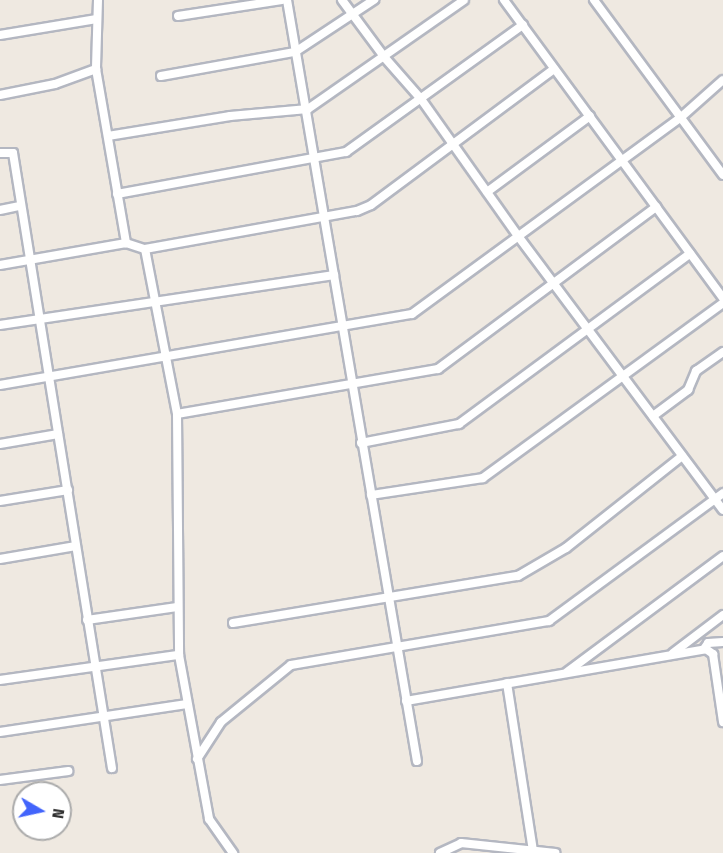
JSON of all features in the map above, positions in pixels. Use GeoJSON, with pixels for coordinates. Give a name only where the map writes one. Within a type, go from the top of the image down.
{"type":"FeatureCollection","features":[{"type":"Feature","properties":{"kind":"street"},"geometry":{"type":"LineString","coordinates":[[98,0],[96,69],[126,243]]}},
{"type":"Feature","properties":{"kind":"street"},"geometry":{"type":"LineString","coordinates":[[178,15],[282,0]]}},
{"type":"Feature","properties":{"kind":"street"},"geometry":{"type":"LineString","coordinates":[[287,0],[295,52],[308,109],[361,443],[417,760]]}},
{"type":"Feature","properties":{"kind":"street"},"geometry":{"type":"LineString","coordinates":[[342,0],[385,58],[421,99],[518,236],[723,510]]}},
{"type":"Feature","properties":{"kind":"street"},"geometry":{"type":"LineString","coordinates":[[161,76],[295,52],[374,0]]}},
{"type":"Feature","properties":{"kind":"street"},"geometry":{"type":"LineString","coordinates":[[108,136],[230,116],[308,109],[385,58],[464,0]]}},
{"type":"Feature","properties":{"kind":"street"},"geometry":{"type":"LineString","coordinates":[[504,0],[723,298]]}},
{"type":"Feature","properties":{"kind":"street"},"geometry":{"type":"LineString","coordinates":[[594,0],[723,176]]}},
{"type":"Feature","properties":{"kind":"street"},"geometry":{"type":"LineString","coordinates":[[0,35],[97,19]]}},
{"type":"Feature","properties":{"kind":"street"},"geometry":{"type":"LineString","coordinates":[[117,194],[315,160],[359,145],[523,25]]}},
{"type":"Feature","properties":{"kind":"street"},"geometry":{"type":"LineString","coordinates":[[0,95],[55,84],[96,69]]}},
{"type":"Feature","properties":{"kind":"street"},"geometry":{"type":"LineString","coordinates":[[0,266],[126,243],[145,249],[324,218],[371,205],[555,69]]}},
{"type":"Feature","properties":{"kind":"street"},"geometry":{"type":"LineString","coordinates":[[0,385],[412,314],[680,118],[723,80]]}},
{"type":"Feature","properties":{"kind":"street"},"geometry":{"type":"LineString","coordinates":[[487,192],[590,116]]}},
{"type":"Feature","properties":{"kind":"street"},"geometry":{"type":"LineString","coordinates":[[0,153],[13,153],[18,206],[68,490],[112,768]]}},
{"type":"Feature","properties":{"kind":"street"},"geometry":{"type":"LineString","coordinates":[[0,210],[18,206]]}},
{"type":"Feature","properties":{"kind":"street"},"geometry":{"type":"LineString","coordinates":[[177,414],[438,369],[656,207]]}},
{"type":"Feature","properties":{"kind":"street"},"geometry":{"type":"LineString","coordinates":[[145,249],[177,414],[179,655],[196,759],[209,819],[233,853]]}},
{"type":"Feature","properties":{"kind":"street"},"geometry":{"type":"LineString","coordinates":[[361,443],[459,424],[690,254]]}},
{"type":"Feature","properties":{"kind":"street"},"geometry":{"type":"LineString","coordinates":[[0,325],[154,300],[334,275]]}},
{"type":"Feature","properties":{"kind":"street"},"geometry":{"type":"LineString","coordinates":[[371,495],[483,478],[723,303]]}},
{"type":"Feature","properties":{"kind":"street"},"geometry":{"type":"LineString","coordinates":[[653,416],[688,390],[696,371],[723,352]]}},
{"type":"Feature","properties":{"kind":"street"},"geometry":{"type":"LineString","coordinates":[[0,444],[58,434]]}},
{"type":"Feature","properties":{"kind":"street"},"geometry":{"type":"LineString","coordinates":[[233,623],[388,595],[518,576],[566,548],[682,456]]}},
{"type":"Feature","properties":{"kind":"street"},"geometry":{"type":"LineString","coordinates":[[0,501],[68,490]]}},
{"type":"Feature","properties":{"kind":"street"},"geometry":{"type":"LineString","coordinates":[[196,759],[222,722],[291,665],[396,650],[549,621],[723,493]]}},
{"type":"Feature","properties":{"kind":"street"},"geometry":{"type":"LineString","coordinates":[[0,559],[76,546]]}},
{"type":"Feature","properties":{"kind":"street"},"geometry":{"type":"LineString","coordinates":[[565,673],[723,556]]}},
{"type":"Feature","properties":{"kind":"street"},"geometry":{"type":"LineString","coordinates":[[87,620],[177,607]]}},
{"type":"Feature","properties":{"kind":"street"},"geometry":{"type":"LineString","coordinates":[[670,655],[723,615]]}},
{"type":"Feature","properties":{"kind":"street"},"geometry":{"type":"LineString","coordinates":[[704,649],[708,643],[723,642]]}},
{"type":"Feature","properties":{"kind":"street"},"geometry":{"type":"LineString","coordinates":[[406,701],[704,649],[713,654],[723,722]]}},
{"type":"Feature","properties":{"kind":"street"},"geometry":{"type":"LineString","coordinates":[[0,680],[179,655]]}},
{"type":"Feature","properties":{"kind":"street"},"geometry":{"type":"LineString","coordinates":[[507,683],[533,851]]}},
{"type":"Feature","properties":{"kind":"street"},"geometry":{"type":"LineString","coordinates":[[0,732],[187,704]]}},
{"type":"Feature","properties":{"kind":"street"},"geometry":{"type":"LineString","coordinates":[[0,780],[68,771]]}},
{"type":"Feature","properties":{"kind":"street"},"geometry":{"type":"LineString","coordinates":[[440,853],[461,843],[555,853]]}}]}
